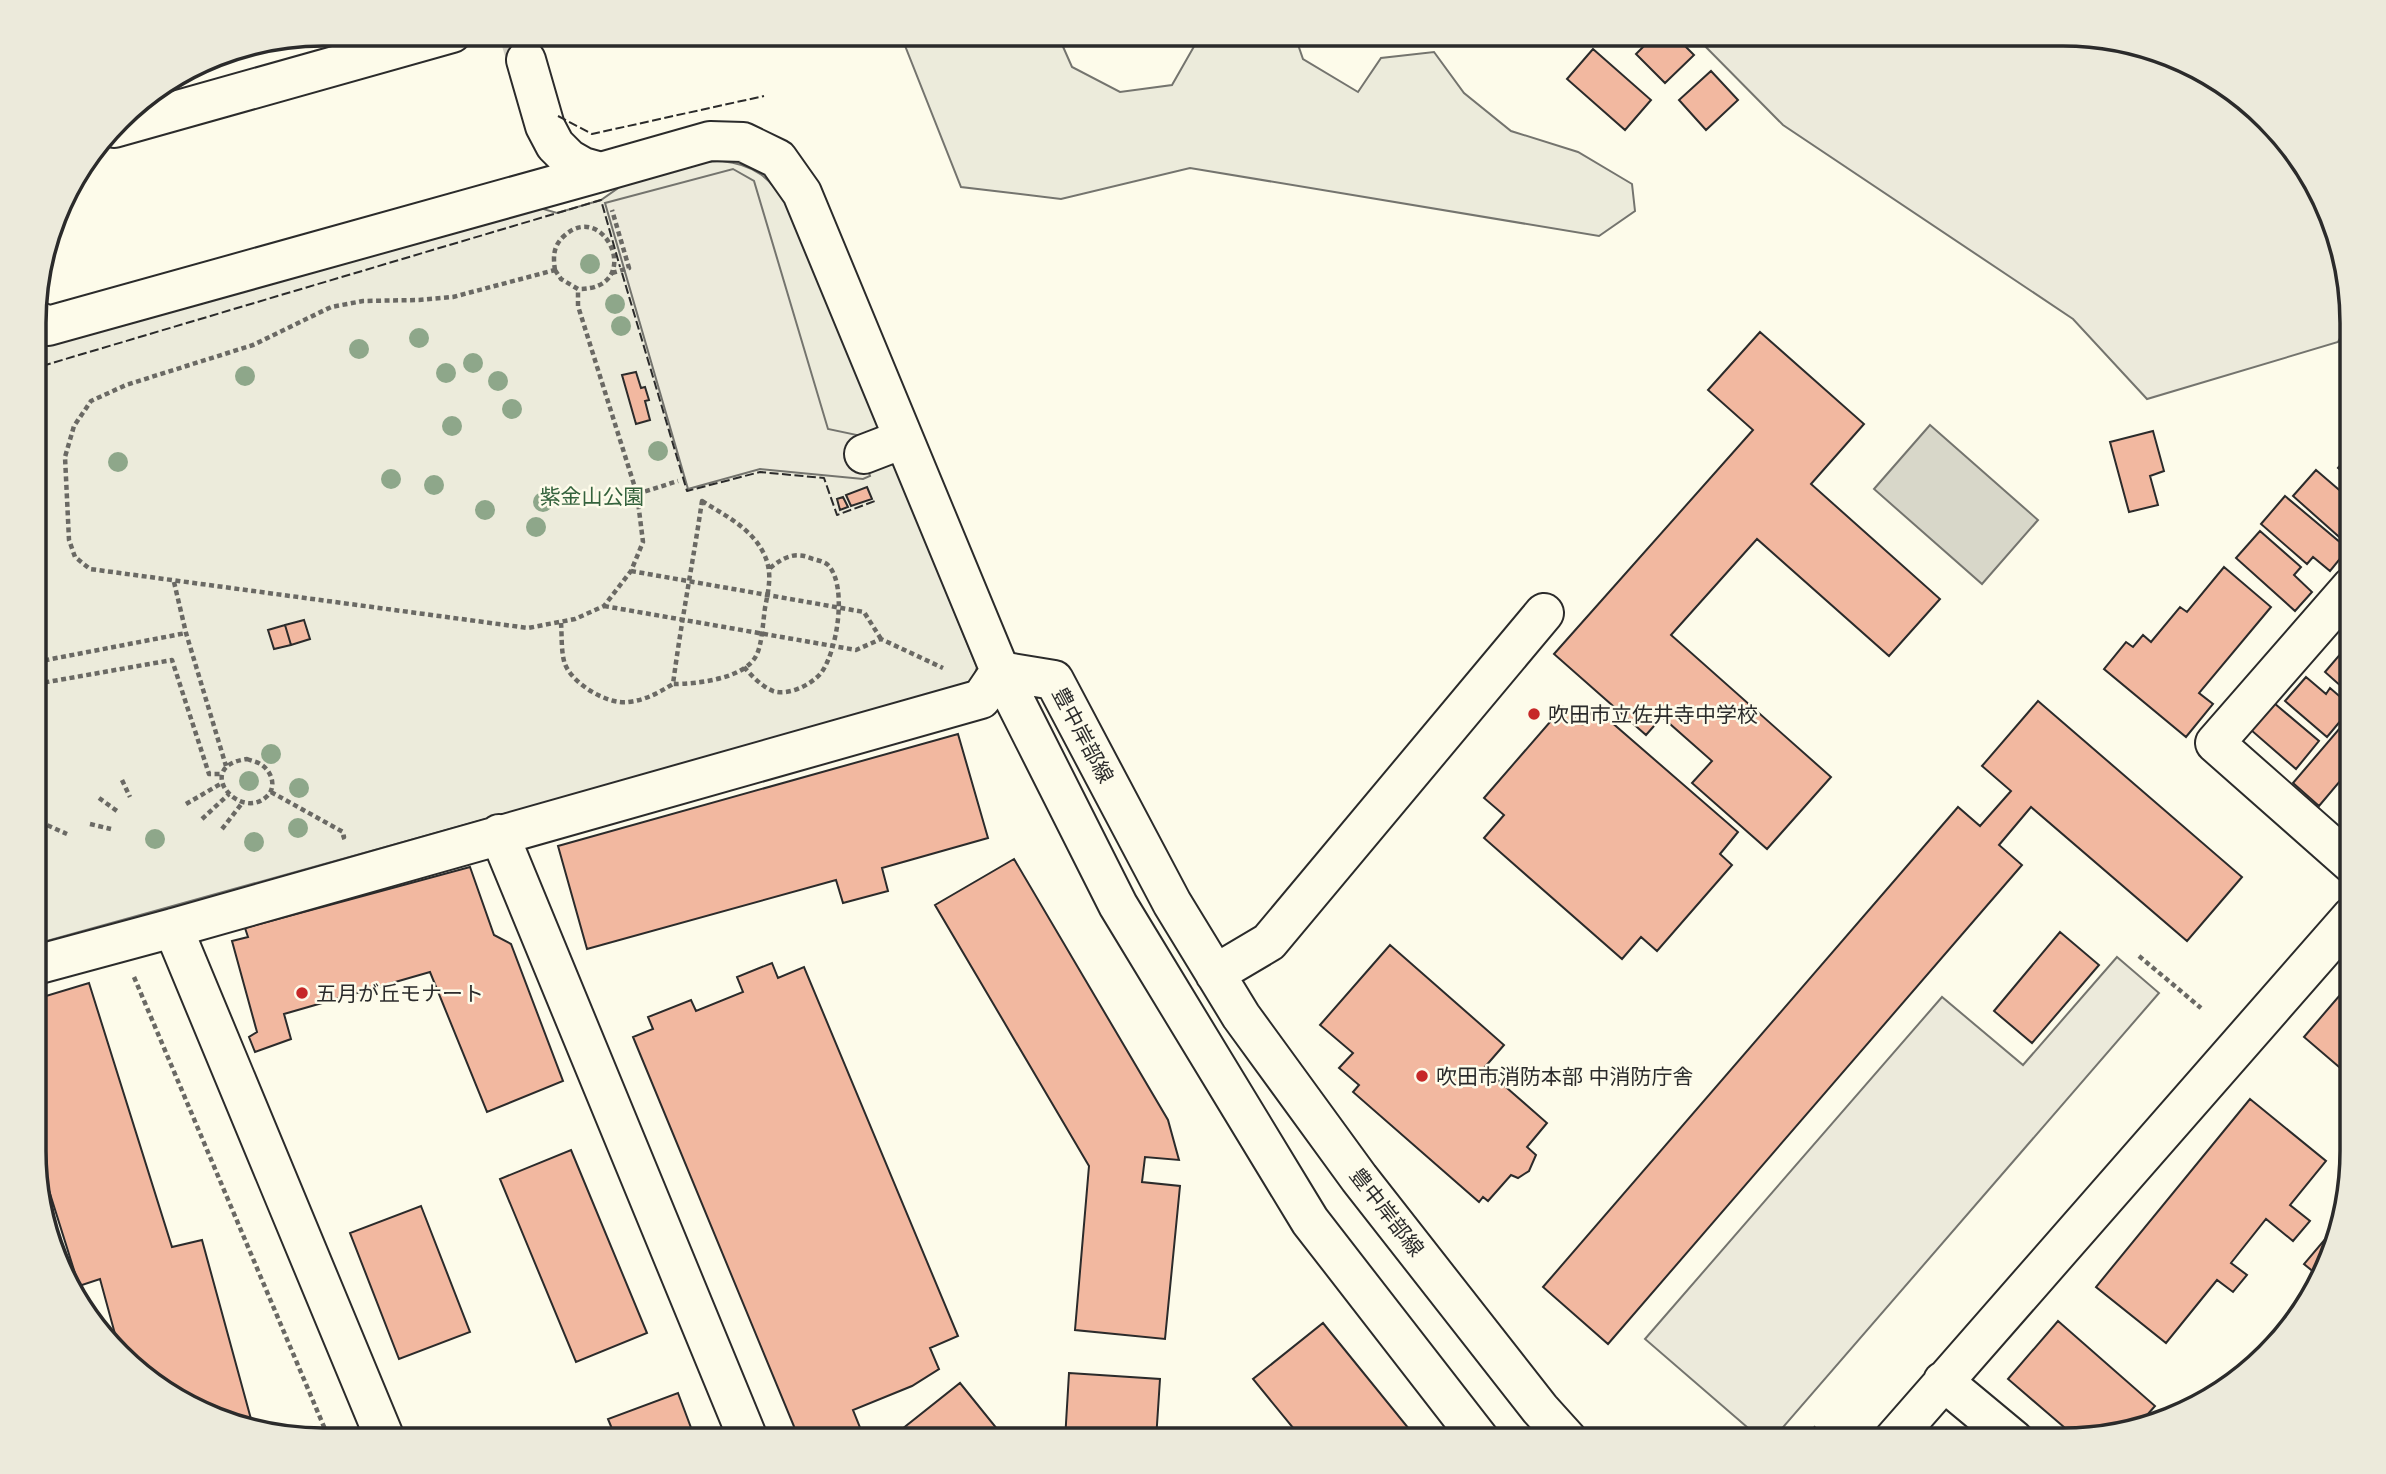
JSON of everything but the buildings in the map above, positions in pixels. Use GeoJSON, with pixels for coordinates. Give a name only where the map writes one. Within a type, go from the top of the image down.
{"type":"FeatureCollection","features":[{"type":"Feature","properties":{"kind":"main road"},"geometry":{"type":"LineString","coordinates":[[131,123],[406,46]]}},
{"type":"Feature","properties":{"kind":"main road"},"geometry":{"type":"LineString","coordinates":[[526,60],[545,126],[555,145],[569,159],[583,167],[601,172]]}},
{"type":"Feature","properties":{"kind":"main road"},"geometry":{"type":"LineString","coordinates":[[46,325],[710,141],[743,142],[778,159],[802,193],[1000,671],[981,699],[46,962]]}},
{"type":"Feature","properties":{"kind":"main road"},"geometry":{"type":"LineString","coordinates":[[864,454],[904,439]]}},
{"type":"Feature","properties":{"kind":"main road"},"geometry":{"type":"LineString","coordinates":[[2340,600],[2215,743],[2340,853]]}},
{"type":"Feature","properties":{"kind":"main road"},"geometry":{"type":"LineString","coordinates":[[1214,974],[1269,942],[1544,614]]}},
{"type":"Feature","properties":{"kind":"main road","name":"豊中岸部線"},"geometry":{"type":"LineString","coordinates":[[1000,671],[1054,680],[1172,903],[1241,1016],[1359,1178],[1558,1429]]}},
{"type":"Feature","properties":{"kind":"main road","name":"豊中岸部線"},"geometry":{"type":"LineString","coordinates":[[1000,671],[1118,905],[1310,1221],[1471,1429]]}},
{"type":"Feature","properties":{"kind":"main road"},"geometry":{"type":"LineString","coordinates":[[499,834],[744,1429]]}},
{"type":"Feature","properties":{"kind":"main road"},"geometry":{"type":"LineString","coordinates":[[173,928],[381,1429]]}},
{"type":"Feature","properties":{"kind":"main road"},"geometry":{"type":"LineString","coordinates":[[1902,1429],[2340,930]]}},
{"type":"Feature","properties":{"kind":"main road"},"geometry":{"type":"LineString","coordinates":[[1943,1381],[2001,1429]]}},
{"type":"Feature","properties":{"kind":"path"},"geometry":{"type":"LineString","coordinates":[[601,172],[629,268],[611,273],[597,286],[578,289],[561,279],[555,271],[554,251],[558,241],[575,229],[585,227],[595,229],[611,243],[614,263],[611,273]]}},
{"type":"Feature","properties":{"kind":"path"},"geometry":{"type":"LineString","coordinates":[[555,271],[453,296],[419,300],[363,301],[331,307],[253,345],[126,385],[91,401],[74,426],[65,457],[69,540],[75,557],[90,569],[528,628],[575,619],[604,606],[631,571],[643,542],[638,494],[578,306],[578,289]]}},
{"type":"Feature","properties":{"kind":"path"},"geometry":{"type":"LineString","coordinates":[[638,494],[678,481]]}},
{"type":"Feature","properties":{"kind":"path"},"geometry":{"type":"LineString","coordinates":[[561,623],[564,663],[581,685],[606,699],[625,703],[651,697],[673,684],[720,680],[744,667],[756,656],[771,576],[769,568],[762,550],[746,530],[702,501],[690,583],[681,618],[673,684]]}},
{"type":"Feature","properties":{"kind":"path"},"geometry":{"type":"LineString","coordinates":[[744,667],[759,683],[775,692],[798,690],[821,673],[832,645],[840,609],[840,588],[828,565],[806,555],[785,555],[769,568]]}},
{"type":"Feature","properties":{"kind":"path"},"geometry":{"type":"LineString","coordinates":[[631,571],[863,612],[881,639],[950,671]]}},
{"type":"Feature","properties":{"kind":"path"},"geometry":{"type":"LineString","coordinates":[[174,582],[226,766]]}},
{"type":"Feature","properties":{"kind":"path"},"geometry":{"type":"LineString","coordinates":[[604,606],[856,650],[881,639]]}},
{"type":"Feature","properties":{"kind":"path"},"geometry":{"type":"LineString","coordinates":[[46,660],[187,633]]}},
{"type":"Feature","properties":{"kind":"path"},"geometry":{"type":"LineString","coordinates":[[46,682],[173,660],[209,774],[222,774]]}},
{"type":"Feature","properties":{"kind":"path"},"geometry":{"type":"LineString","coordinates":[[247,759],[262,765],[271,774],[271,792],[256,803],[243,802],[229,794],[222,783],[222,774],[226,766],[234,761],[247,759]]}},
{"type":"Feature","properties":{"kind":"path"},"geometry":{"type":"LineString","coordinates":[[122,780],[130,797]]}},
{"type":"Feature","properties":{"kind":"path"},"geometry":{"type":"LineString","coordinates":[[186,804],[222,783]]}},
{"type":"Feature","properties":{"kind":"path"},"geometry":{"type":"LineString","coordinates":[[271,792],[343,832],[344,837],[332,841]]}},
{"type":"Feature","properties":{"kind":"path"},"geometry":{"type":"LineString","coordinates":[[202,818],[229,794]]}},
{"type":"Feature","properties":{"kind":"path"},"geometry":{"type":"LineString","coordinates":[[99,798],[117,811]]}},
{"type":"Feature","properties":{"kind":"path"},"geometry":{"type":"LineString","coordinates":[[222,829],[243,802]]}},
{"type":"Feature","properties":{"kind":"path"},"geometry":{"type":"LineString","coordinates":[[90,824],[111,829]]}},
{"type":"Feature","properties":{"kind":"path"},"geometry":{"type":"LineString","coordinates":[[46,825],[66,834]]}},
{"type":"Feature","properties":{"kind":"path"},"geometry":{"type":"LineString","coordinates":[[120,942],[325,1429]]}},
{"type":"Feature","properties":{"kind":"path"},"geometry":{"type":"LineString","coordinates":[[2139,957],[2201,1008]]}},
{"type":"Feature","properties":{"kind":"green space"},"geometry":{"type":"Polygon","coordinates":[[[905,46],[1063,46],[1072,67],[1120,92],[1172,85],[1194,46],[1298,46],[1303,59],[1358,92],[1381,58],[1434,52],[1464,93],[1511,131],[1578,152],[1632,184],[1635,211],[1599,236],[1190,168],[1061,199],[961,187],[905,46]]]}},
{"type":"Feature","properties":{"kind":"green space","name":"紫金山公園"},"geometry":{"type":"Polygon","coordinates":[[[721,161],[753,170],[769,181],[789,208],[977,667],[973,680],[965,686],[46,941],[46,346],[540,208],[557,213],[601,200],[624,184],[703,162],[721,161]]]}},
{"type":"Feature","properties":{"kind":"shaded area"},"geometry":{"type":"Polygon","coordinates":[[[1705,46],[2082,46],[2153,60],[2218,92],[2246,114],[2272,140],[2294,168],[2312,200],[2331,251],[2340,304],[2340,338],[2338,342],[2147,399],[2073,319],[1783,125],[1705,46]]]}},
{"type":"Feature","properties":{"kind":"shaded area"},"geometry":{"type":"Polygon","coordinates":[[[733,169],[754,181],[828,429],[857,435],[870,476],[863,479],[760,469],[688,489],[605,203],[733,169]]]}},
{"type":"Feature","properties":{"kind":"shaded area"},"geometry":{"type":"Polygon","coordinates":[[[1930,425],[2038,520],[1982,584],[1874,489],[1930,425]]]}},
{"type":"Feature","properties":{"kind":"shaded area"},"geometry":{"type":"Polygon","coordinates":[[[2117,957],[2159,993],[1782,1429],[1749,1429],[1645,1339],[1942,997],[2023,1065],[2117,957]]]}},
{"type":"Feature","properties":{"kind":"tunnel"},"geometry":{"type":"LineString","coordinates":[[522,46],[526,60]]}},
{"type":"Feature","properties":{"kind":"fence"},"geometry":{"type":"LineString","coordinates":[[558,116],[592,134],[764,96]]}},
{"type":"Feature","properties":{"kind":"fence"},"geometry":{"type":"LineString","coordinates":[[46,365],[601,200],[620,267]]}},
{"type":"Feature","properties":{"kind":"fence"},"geometry":{"type":"LineString","coordinates":[[622,273],[687,491],[760,472],[824,478],[837,515],[875,501]]}},
{"type":"Feature","properties":{"kind":"place","name":"吹田市立佐井寺中学校"},"geometry":{"type":"Point","coordinates":[1534,714]}},
{"type":"Feature","properties":{"kind":"place","name":"五月が丘モナート"},"geometry":{"type":"Point","coordinates":[302,993]}},
{"type":"Feature","properties":{"kind":"place","name":"吹田市消防本部 中消防庁舎"},"geometry":{"type":"Point","coordinates":[1422,1076]}}]}
